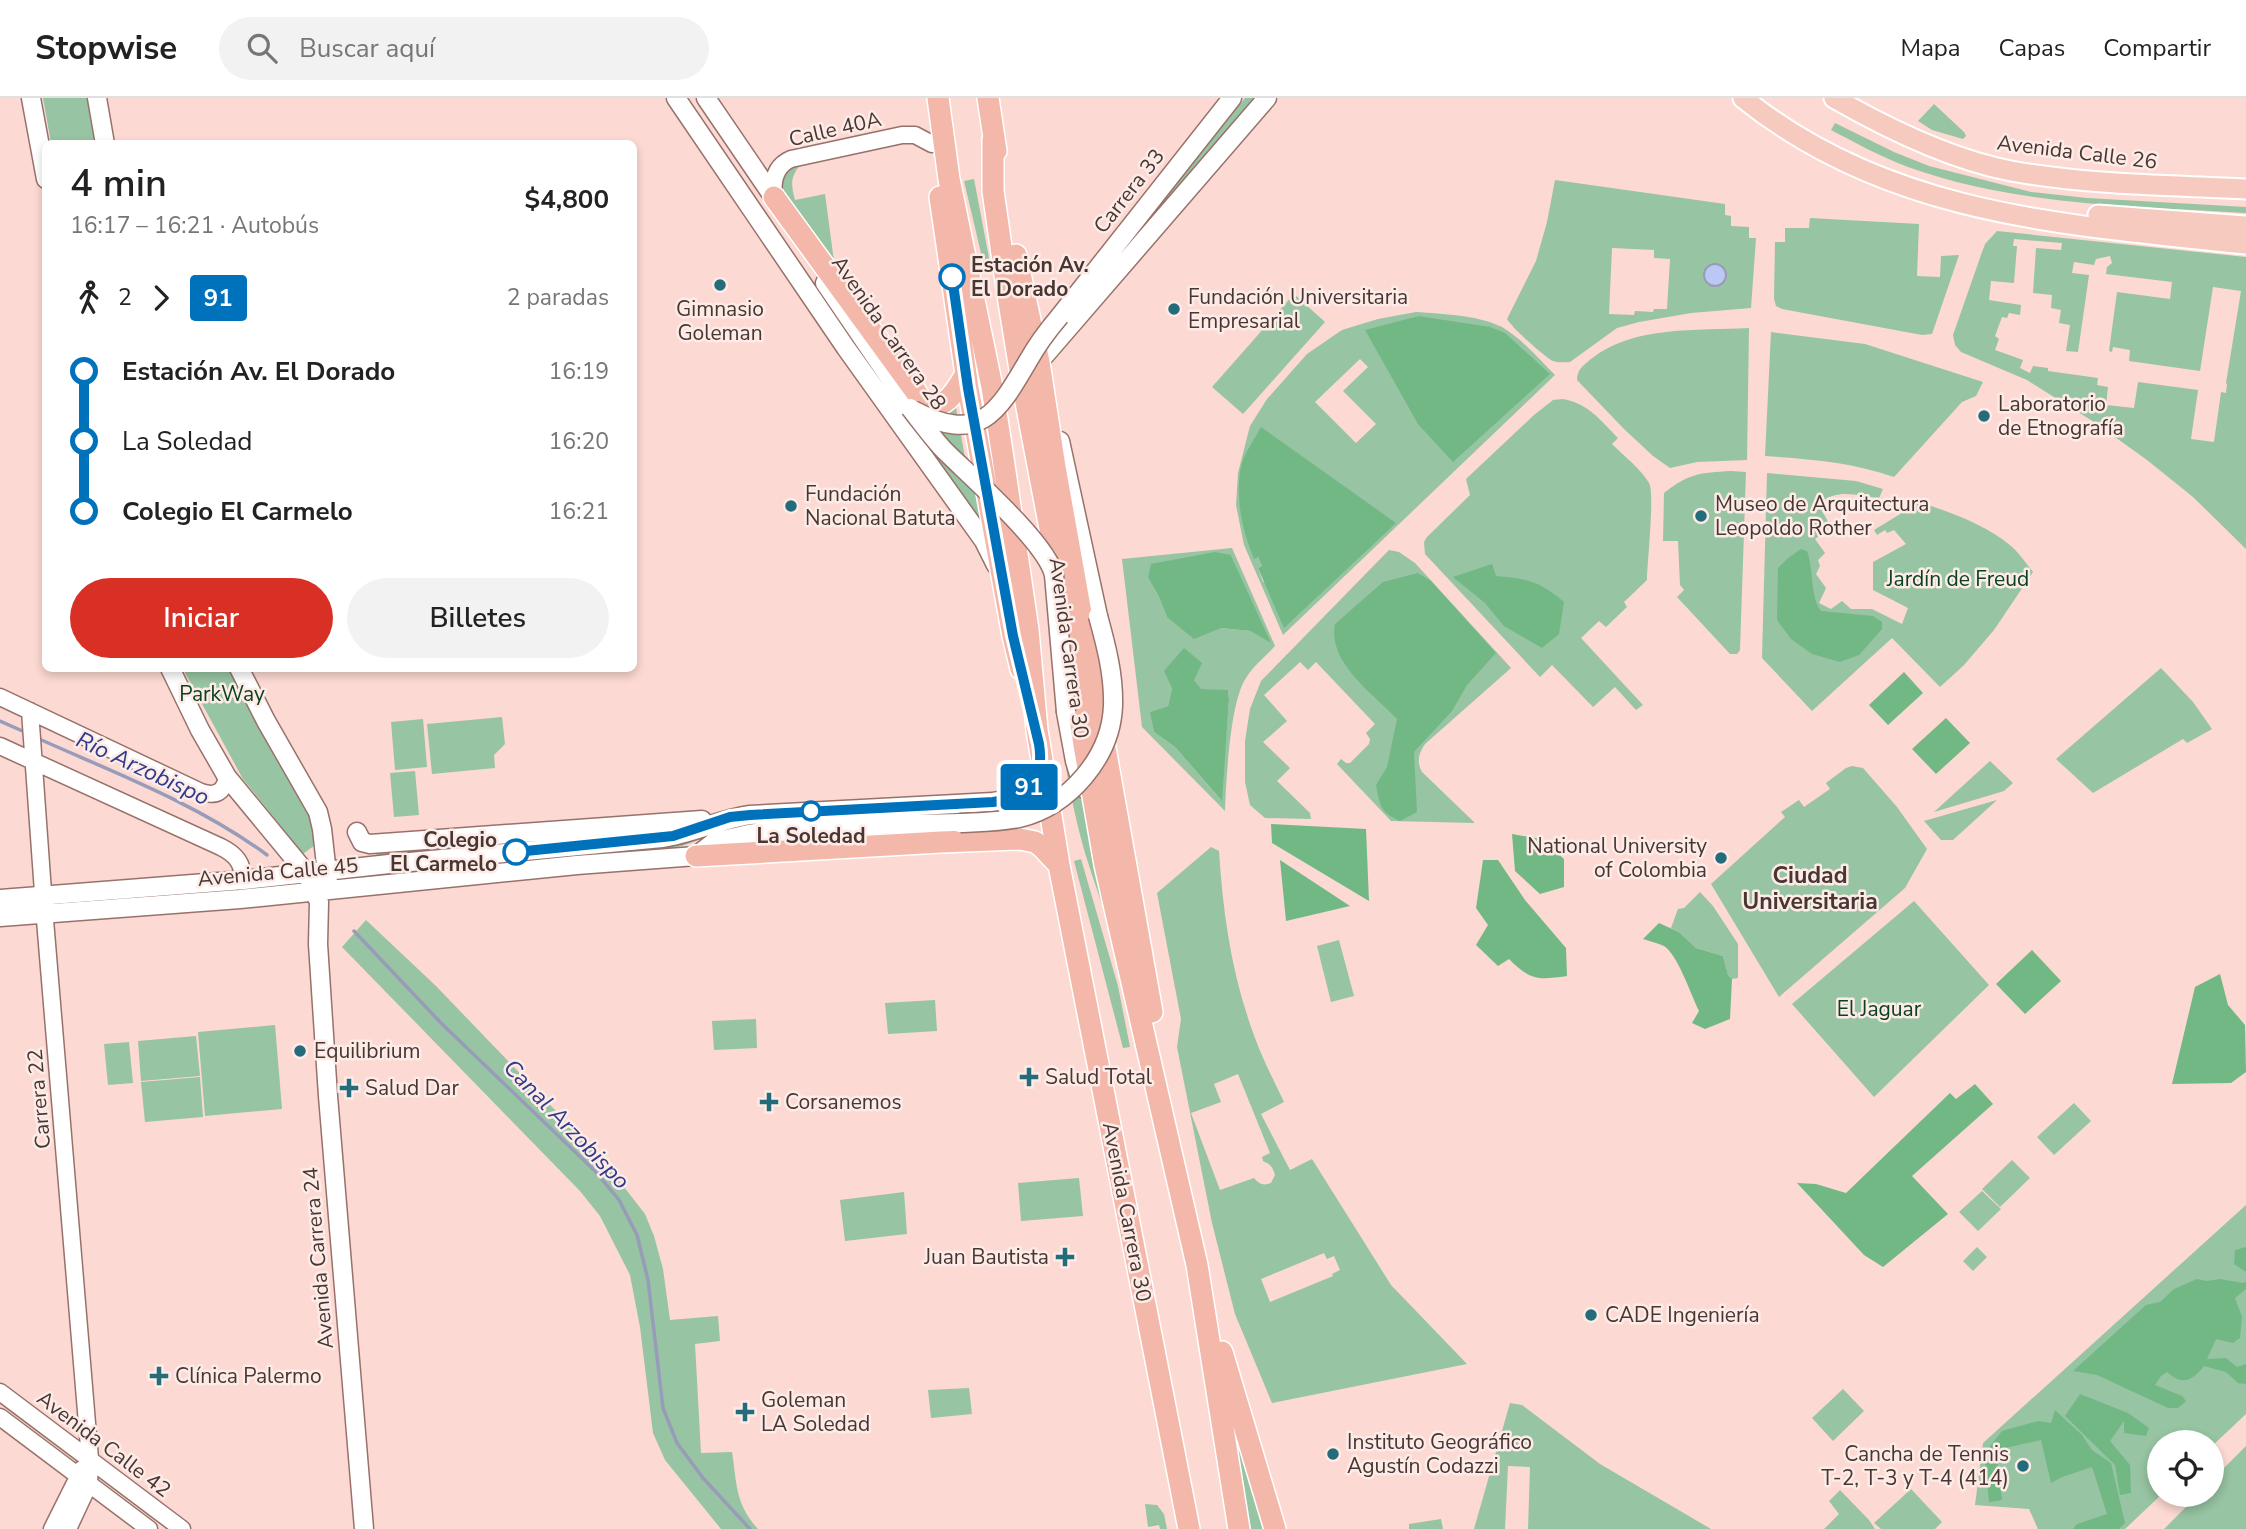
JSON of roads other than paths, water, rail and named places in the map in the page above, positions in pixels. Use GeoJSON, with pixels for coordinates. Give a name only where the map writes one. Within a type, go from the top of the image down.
{"type":"FeatureCollection","features":[{"type":"Feature","properties":{"kind":"highway","name":"Avenida Carrera 30"},"geometry":{"type":"LineString","coordinates":[[925,98],[966,374],[1013,636],[1037,730]]}},
{"type":"Feature","properties":{"kind":"highway","name":"Avenida Carrera 30"},"geometry":{"type":"LineString","coordinates":[[938,98],[949,179],[992,387],[1028,630],[1041,759],[1059,865],[1189,1529]]}},
{"type":"Feature","properties":{"kind":"highway","name":"Avenida Carrera 30"},"geometry":{"type":"LineString","coordinates":[[988,98],[993,140],[1039,362],[1055,467],[1163,1076],[1172,1151]]}},
{"type":"Feature","properties":{"kind":"highway","name":"Avenida Carrera 30"},"geometry":{"type":"LineString","coordinates":[[993,140],[993,191],[1009,302],[1064,602],[1084,745],[1105,865],[1198,1269],[1239,1529]]}},
{"type":"Feature","properties":{"kind":"highway"},"geometry":{"type":"LineString","coordinates":[[949,179],[952,276]]}},
{"type":"Feature","properties":{"kind":"highway"},"geometry":{"type":"LineString","coordinates":[[774,197],[830,271],[919,399],[929,406],[948,401],[966,374]]}},
{"type":"Feature","properties":{"kind":"highway"},"geometry":{"type":"LineString","coordinates":[[696,856],[1020,839],[1035,842],[1059,865]]}},
{"type":"Feature","properties":{"kind":"highway","name":"Avenida Carrera 30"},"geometry":{"type":"LineString","coordinates":[[1198,1269],[1275,1529]]}},
{"type":"Feature","properties":{"kind":"main road"},"geometry":{"type":"LineString","coordinates":[[32,98],[42,156]]}},
{"type":"Feature","properties":{"kind":"main road"},"geometry":{"type":"LineString","coordinates":[[97,98],[103,140]]}},
{"type":"Feature","properties":{"kind":"main road","name":"Avenida Carrera 28"},"geometry":{"type":"LineString","coordinates":[[676,98],[846,348],[984,541],[1004,584]]}},
{"type":"Feature","properties":{"kind":"main road","name":"Avenida Carrera 28"},"geometry":{"type":"LineString","coordinates":[[706,98],[774,197],[821,277],[911,408],[937,442],[1049,560],[1055,575],[1066,712],[1075,761],[1105,865]]}},
{"type":"Feature","properties":{"kind":"main road","name":"Carrera 33"},"geometry":{"type":"LineString","coordinates":[[911,408],[946,423],[966,423],[986,418],[998,408],[1039,342],[1232,98]]}},
{"type":"Feature","properties":{"kind":"main road","name":"Carrera 33"},"geometry":{"type":"LineString","coordinates":[[1039,362],[1267,98]]}},
{"type":"Feature","properties":{"kind":"main road"},"geometry":{"type":"LineString","coordinates":[[1743,98],[1797,135],[1860,167],[1924,194],[2027,219],[2246,244]]}},
{"type":"Feature","properties":{"kind":"main road","name":"Avenida Calle 26"},"geometry":{"type":"LineString","coordinates":[[1834,98],[1885,126],[1948,153],[2010,170],[2117,182],[2246,189]]}},
{"type":"Feature","properties":{"kind":"main road"},"geometry":{"type":"LineString","coordinates":[[1978,208],[2246,226]]}},
{"type":"Feature","properties":{"kind":"main road","name":"Avenida Carrera 30"},"geometry":{"type":"LineString","coordinates":[[1039,362],[1065,464],[1098,615]]}},
{"type":"Feature","properties":{"kind":"main road","name":"Avenida Calle 45"},"geometry":{"type":"LineString","coordinates":[[0,899],[44,904],[322,891],[696,856],[715,842],[749,834],[1004,820],[1032,814],[1068,793],[1095,761],[1107,735],[1113,706],[1110,670],[1098,615]]}},
{"type":"Feature","properties":{"kind":"main road","name":"Avenida Carrera 24"},"geometry":{"type":"LineString","coordinates":[[172,672],[226,776],[322,891]]}},
{"type":"Feature","properties":{"kind":"main road","name":"Avenida Carrera 24"},"geometry":{"type":"LineString","coordinates":[[241,672],[318,812],[322,829],[327,872],[320,906],[318,944],[339,1244],[364,1529]]}},
{"type":"Feature","properties":{"kind":"main road","name":"Avenida Calle 45"},"geometry":{"type":"LineString","coordinates":[[0,917],[44,904],[244,880],[673,836],[730,817],[1007,800],[1024,792],[1031,785],[1041,759]]}},
{"type":"Feature","properties":{"kind":"main road"},"geometry":{"type":"LineString","coordinates":[[357,832],[360,840],[368,844],[730,817]]}},
{"type":"Feature","properties":{"kind":"main road"},"geometry":{"type":"LineString","coordinates":[[450,858],[474,837]]}},
{"type":"Feature","properties":{"kind":"street","name":"Calle 40A"},"geometry":{"type":"LineString","coordinates":[[774,197],[775,175],[787,160],[902,135],[915,135],[932,144]]}},
{"type":"Feature","properties":{"kind":"street"},"geometry":{"type":"LineString","coordinates":[[0,697],[31,727],[201,792],[221,792],[226,776]]}},
{"type":"Feature","properties":{"kind":"street","name":"Carrera 22"},"geometry":{"type":"LineString","coordinates":[[31,727],[90,1459]]}},
{"type":"Feature","properties":{"kind":"street"},"geometry":{"type":"LineString","coordinates":[[0,747],[233,853],[239,860],[244,880]]}},
{"type":"Feature","properties":{"kind":"street","name":"Avenida Calle 42"},"geometry":{"type":"LineString","coordinates":[[0,1392],[182,1529]]}},
{"type":"Feature","properties":{"kind":"street","name":"Avenida Calle 42"},"geometry":{"type":"LineString","coordinates":[[0,1417],[149,1529]]}},
{"type":"Feature","properties":{"kind":"street"},"geometry":{"type":"LineString","coordinates":[[68,1529],[90,1459]]}},
{"type":"Feature","properties":{"kind":"street"},"geometry":{"type":"LineString","coordinates":[[52,1529],[84,1480]]}},
{"type":"Feature","properties":{"kind":"water"},"geometry":{"type":"Polygon","coordinates":[[[1715,264],[1723,267],[1726,275],[1723,283],[1715,286],[1707,283],[1704,275],[1707,267],[1715,264]]]}},
{"type":"Feature","properties":{"kind":"waterway","name":"Río Arzobispo"},"geometry":{"type":"LineString","coordinates":[[0,721],[27,733]]}},
{"type":"Feature","properties":{"kind":"waterway","name":"Río Arzobispo"},"geometry":{"type":"LineString","coordinates":[[37,738],[184,805],[213,820],[267,855]]}},
{"type":"Feature","properties":{"kind":"waterway","name":"Canal Arzobispo"},"geometry":{"type":"LineString","coordinates":[[354,931],[441,1023],[595,1171],[619,1200],[637,1235],[648,1280],[663,1408],[677,1443],[703,1478],[750,1529]]}},
{"type":"Feature","properties":{"kind":"place","name":"Estación Av. El Dorado"},"geometry":{"type":"Point","coordinates":[952,277]}},
{"type":"Feature","properties":{"kind":"place","name":"Gimnasio Goleman"},"geometry":{"type":"Point","coordinates":[720,285]}},
{"type":"Feature","properties":{"kind":"place","name":"Fundación Universitaria Empresarial"},"geometry":{"type":"Point","coordinates":[1174,309]}},
{"type":"Feature","properties":{"kind":"place","name":"Laboratorio de Etnografía"},"geometry":{"type":"Point","coordinates":[1984,416]}},
{"type":"Feature","properties":{"kind":"place","name":"Fundación Nacional Batuta"},"geometry":{"type":"Point","coordinates":[791,506]}},
{"type":"Feature","properties":{"kind":"place","name":"Museo de Arquitectura Leopoldo Rother"},"geometry":{"type":"Point","coordinates":[1701,516]}},
{"type":"Feature","properties":{"kind":"place","name":"La Soledad"},"geometry":{"type":"Point","coordinates":[811,811]}},
{"type":"Feature","properties":{"kind":"place","name":"Colegio El Carmelo"},"geometry":{"type":"Point","coordinates":[516,852]}},
{"type":"Feature","properties":{"kind":"place","name":"National University of Colombia"},"geometry":{"type":"Point","coordinates":[1721,858]}},
{"type":"Feature","properties":{"kind":"place","name":"Equilibrium"},"geometry":{"type":"Point","coordinates":[300,1051]}},
{"type":"Feature","properties":{"kind":"place","name":"Salud Total"},"geometry":{"type":"Point","coordinates":[1029,1077]}},
{"type":"Feature","properties":{"kind":"place","name":"Salud Dar"},"geometry":{"type":"Point","coordinates":[349,1088]}},
{"type":"Feature","properties":{"kind":"place","name":"Corsanemos"},"geometry":{"type":"Point","coordinates":[769,1102]}},
{"type":"Feature","properties":{"kind":"place","name":"Juan Bautista"},"geometry":{"type":"Point","coordinates":[1065,1257]}},
{"type":"Feature","properties":{"kind":"place","name":"CADE Ingeniería"},"geometry":{"type":"Point","coordinates":[1591,1315]}},
{"type":"Feature","properties":{"kind":"place","name":"Clínica Palermo"},"geometry":{"type":"Point","coordinates":[159,1376]}},
{"type":"Feature","properties":{"kind":"place","name":"Goleman LA Soledad"},"geometry":{"type":"Point","coordinates":[745,1412]}},
{"type":"Feature","properties":{"kind":"place","name":"Instituto Geográfico Agustín Codazzi"},"geometry":{"type":"Point","coordinates":[1333,1454]}},
{"type":"Feature","properties":{"kind":"place","name":"Cancha de Tennis T-2, T-3 y T-4 (414)"},"geometry":{"type":"Point","coordinates":[2023,1466]}},
{"type":"Feature","properties":{"kind":"district","name":"Ciudad Universitaria"},"geometry":{"type":"Point","coordinates":[1810,888]}},
{"type":"Feature","properties":{"kind":"park label","name":"Jardín de Freud"},"geometry":{"type":"Point","coordinates":[1958,579]}},
{"type":"Feature","properties":{"kind":"park label","name":"ParkWay"},"geometry":{"type":"Point","coordinates":[222,694]}},
{"type":"Feature","properties":{"kind":"park label","name":"El Jaguar"},"geometry":{"type":"Point","coordinates":[1879,1009]}}]}
